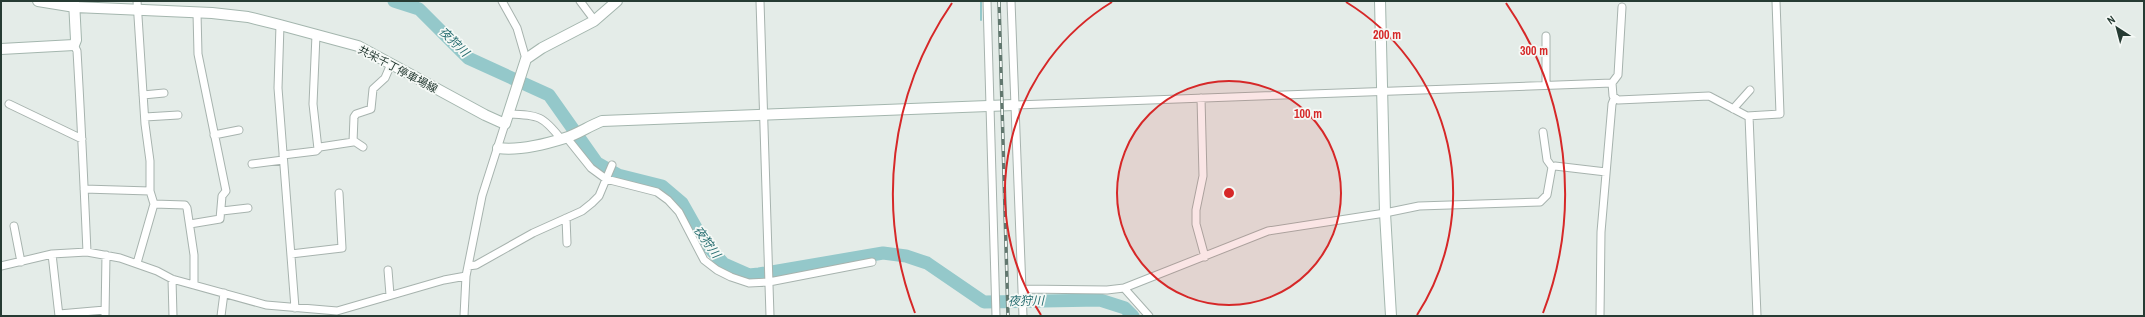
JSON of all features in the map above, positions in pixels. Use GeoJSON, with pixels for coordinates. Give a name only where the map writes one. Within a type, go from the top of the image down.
{"type":"FeatureCollection","features":[{"type":"Feature","properties":{"kind":"street","name":"共栄千丁停車場線"},"geometry":{"type":"LineString","coordinates":[[39,1],[74,4],[137,6],[248,17],[280,25],[358,46],[485,115],[506,124]]}},
{"type":"Feature","properties":{"kind":"street"},"geometry":{"type":"LineString","coordinates":[[464,316],[466,276],[482,196],[517,91],[526,59],[517,28],[502,1]]}},
{"type":"Feature","properties":{"kind":"street"},"geometry":{"type":"LineString","coordinates":[[580,1],[595,21]]}},
{"type":"Feature","properties":{"kind":"street"},"geometry":{"type":"LineString","coordinates":[[526,59],[542,48],[595,21],[617,1]]}},
{"type":"Feature","properties":{"kind":"street"},"geometry":{"type":"LineString","coordinates":[[760,1],[765,115],[770,316]]}},
{"type":"Feature","properties":{"kind":"street"},"geometry":{"type":"LineString","coordinates":[[987,1],[996,314]]}},
{"type":"Feature","properties":{"kind":"street"},"geometry":{"type":"LineString","coordinates":[[1011,1],[1023,313]]}},
{"type":"Feature","properties":{"kind":"street"},"geometry":{"type":"LineString","coordinates":[[1380,1],[1385,213],[1391,316]]}},
{"type":"Feature","properties":{"kind":"street"},"geometry":{"type":"LineString","coordinates":[[1614,99],[1708,96],[1749,116],[1780,114],[1776,1]]}},
{"type":"Feature","properties":{"kind":"street"},"geometry":{"type":"LineString","coordinates":[[74,4],[76,40],[74,45],[77,51],[87,252]]}},
{"type":"Feature","properties":{"kind":"street"},"geometry":{"type":"LineString","coordinates":[[137,6],[143,95],[150,161],[150,191],[154,204],[137,263]]}},
{"type":"Feature","properties":{"kind":"street"},"geometry":{"type":"LineString","coordinates":[[1600,316],[1601,232],[1612,104],[1614,99],[1612,83],[1618,75],[1622,8]]}},
{"type":"Feature","properties":{"kind":"street"},"geometry":{"type":"LineString","coordinates":[[190,224],[220,219],[222,211],[222,196],[226,191],[198,54],[196,13]]}},
{"type":"Feature","properties":{"kind":"street"},"geometry":{"type":"LineString","coordinates":[[280,25],[278,88],[291,254],[291,308],[285,316]]}},
{"type":"Feature","properties":{"kind":"street"},"geometry":{"type":"LineString","coordinates":[[316,35],[313,104],[318,149]]}},
{"type":"Feature","properties":{"kind":"street"},"geometry":{"type":"LineString","coordinates":[[1546,36],[1546,85]]}},
{"type":"Feature","properties":{"kind":"street"},"geometry":{"type":"LineString","coordinates":[[1,49],[74,45]]}},
{"type":"Feature","properties":{"kind":"street"},"geometry":{"type":"LineString","coordinates":[[354,141],[354,118],[356,114],[371,109],[373,89],[385,78],[390,64]]}},
{"type":"Feature","properties":{"kind":"street"},"geometry":{"type":"LineString","coordinates":[[498,148],[513,148],[565,138],[602,121],[1612,83]]}},
{"type":"Feature","properties":{"kind":"street"},"geometry":{"type":"LineString","coordinates":[[1733,109],[1750,90]]}},
{"type":"Feature","properties":{"kind":"street"},"geometry":{"type":"LineString","coordinates":[[143,95],[164,93]]}},
{"type":"Feature","properties":{"kind":"street"},"geometry":{"type":"LineString","coordinates":[[1201,98],[1203,176],[1196,210],[1196,224],[1205,257]]}},
{"type":"Feature","properties":{"kind":"street"},"geometry":{"type":"LineString","coordinates":[[9,104],[82,139]]}},
{"type":"Feature","properties":{"kind":"street"},"geometry":{"type":"LineString","coordinates":[[145,117],[178,114]]}},
{"type":"Feature","properties":{"kind":"street"},"geometry":{"type":"LineString","coordinates":[[509,114],[529,115],[541,118],[565,138],[591,168],[607,178],[657,192],[668,200],[679,212],[704,260],[717,270],[749,283],[769,281],[872,262]]}},
{"type":"Feature","properties":{"kind":"street"},"geometry":{"type":"LineString","coordinates":[[1749,116],[1757,316]]}},
{"type":"Feature","properties":{"kind":"street"},"geometry":{"type":"LineString","coordinates":[[214,135],[239,130]]}},
{"type":"Feature","properties":{"kind":"street"},"geometry":{"type":"LineString","coordinates":[[1022,290],[1107,290],[1128,293],[1205,257],[1268,231],[1385,213],[1419,206],[1540,202],[1547,195],[1552,167],[1547,160],[1543,132]]}},
{"type":"Feature","properties":{"kind":"street"},"geometry":{"type":"LineString","coordinates":[[252,164],[316,151],[320,147],[354,141],[363,147]]}},
{"type":"Feature","properties":{"kind":"street"},"geometry":{"type":"LineString","coordinates":[[1552,167],[1558,165],[1606,172]]}},
{"type":"Feature","properties":{"kind":"street"},"geometry":{"type":"LineString","coordinates":[[468,266],[476,265],[533,233],[592,204],[599,196],[612,166]]}},
{"type":"Feature","properties":{"kind":"street"},"geometry":{"type":"LineString","coordinates":[[84,189],[150,191]]}},
{"type":"Feature","properties":{"kind":"street"},"geometry":{"type":"LineString","coordinates":[[291,254],[342,248],[339,193]]}},
{"type":"Feature","properties":{"kind":"street"},"geometry":{"type":"LineString","coordinates":[[154,204],[185,205],[190,224],[194,255],[194,285]]}},
{"type":"Feature","properties":{"kind":"street"},"geometry":{"type":"LineString","coordinates":[[222,211],[248,208]]}},
{"type":"Feature","properties":{"kind":"street"},"geometry":{"type":"LineString","coordinates":[[566,218],[567,243]]}},
{"type":"Feature","properties":{"kind":"street"},"geometry":{"type":"LineString","coordinates":[[14,226],[20,262]]}},
{"type":"Feature","properties":{"kind":"street"},"geometry":{"type":"LineString","coordinates":[[1,266],[52,254],[87,252],[137,263],[172,279],[266,305],[338,314],[390,295],[444,280],[466,276]]}},
{"type":"Feature","properties":{"kind":"street"},"geometry":{"type":"LineString","coordinates":[[52,254],[59,315],[84,314],[86,311],[105,313],[106,255]]}},
{"type":"Feature","properties":{"kind":"street"},"geometry":{"type":"LineString","coordinates":[[388,270],[390,295]]}},
{"type":"Feature","properties":{"kind":"street"},"geometry":{"type":"LineString","coordinates":[[172,279],[173,316]]}},
{"type":"Feature","properties":{"kind":"street"},"geometry":{"type":"LineString","coordinates":[[221,316],[224,293]]}},
{"type":"Feature","properties":{"kind":"street"},"geometry":{"type":"LineString","coordinates":[[1128,293],[1149,316]]}},
{"type":"Feature","properties":{"kind":"waterway","name":"夜狩川"},"geometry":{"type":"LineString","coordinates":[[394,1],[419,9],[468,58],[549,95],[597,163],[618,175],[662,186],[682,203],[704,242],[724,264],[749,275],[883,253],[906,256],[927,263],[984,302],[1100,300],[1125,308],[1133,316]]}},
{"type":"Feature","properties":{"kind":"waterway"},"geometry":{"type":"LineString","coordinates":[[981,1],[981,20]]}},
{"type":"Feature","properties":{"kind":"railway"},"geometry":{"type":"LineString","coordinates":[[999,1],[1008,316]]}}]}
